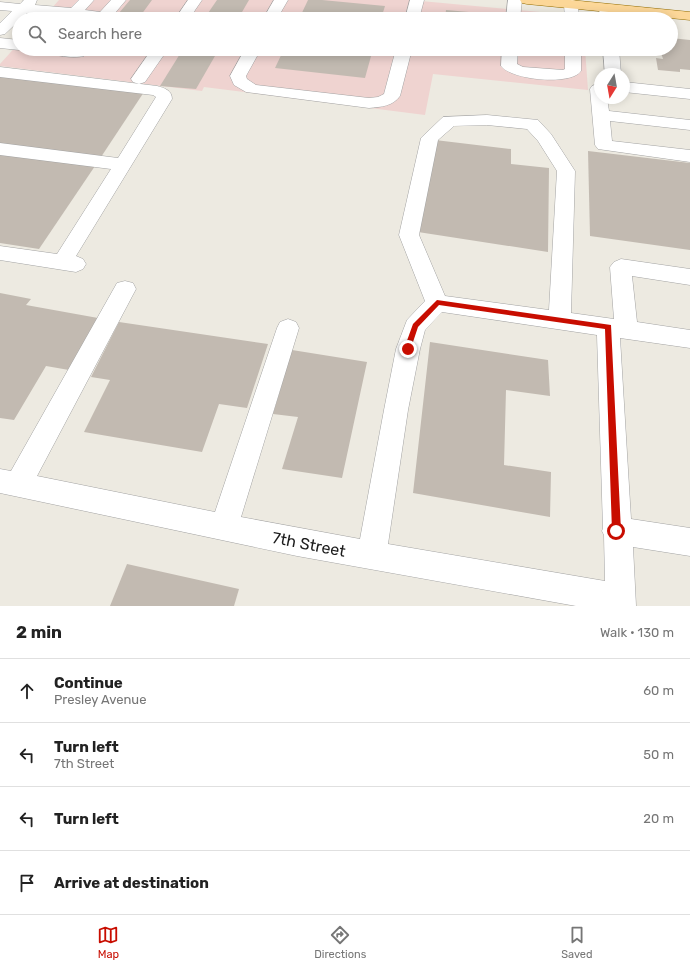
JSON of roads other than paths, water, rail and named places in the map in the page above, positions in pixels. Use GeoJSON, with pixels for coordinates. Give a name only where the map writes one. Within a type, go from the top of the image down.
{"type":"FeatureCollection","features":[{"type":"Feature","properties":{"kind":"main road"},"geometry":{"type":"LineString","coordinates":[[527,0],[571,4],[603,12]]}},
{"type":"Feature","properties":{"kind":"main road"},"geometry":{"type":"LineString","coordinates":[[678,16],[690,16]]}},
{"type":"Feature","properties":{"kind":"street"},"geometry":{"type":"LineString","coordinates":[[75,12],[86,0]]}},
{"type":"Feature","properties":{"kind":"street"},"geometry":{"type":"LineString","coordinates":[[109,12],[118,0]]}},
{"type":"Feature","properties":{"kind":"street"},"geometry":{"type":"LineString","coordinates":[[187,12],[195,0]]}},
{"type":"Feature","properties":{"kind":"street"},"geometry":{"type":"LineString","coordinates":[[274,12],[281,0]]}},
{"type":"Feature","properties":{"kind":"street"},"geometry":{"type":"LineString","coordinates":[[414,12],[417,0]]}},
{"type":"Feature","properties":{"kind":"street"},"geometry":{"type":"LineString","coordinates":[[514,12],[515,0]]}},
{"type":"Feature","properties":{"kind":"street"},"geometry":{"type":"LineString","coordinates":[[0,6],[28,4],[69,12]]}},
{"type":"Feature","properties":{"kind":"street"},"geometry":{"type":"LineString","coordinates":[[20,12],[28,4]]}},
{"type":"Feature","properties":{"kind":"street"},"geometry":{"type":"LineString","coordinates":[[571,4],[572,12]]}},
{"type":"Feature","properties":{"kind":"street"},"geometry":{"type":"LineString","coordinates":[[0,31],[12,19]]}},
{"type":"Feature","properties":{"kind":"street"},"geometry":{"type":"LineString","coordinates":[[0,43],[12,44]]}},
{"type":"Feature","properties":{"kind":"street"},"geometry":{"type":"LineString","coordinates":[[139,79],[155,56]]}},
{"type":"Feature","properties":{"kind":"street"},"geometry":{"type":"LineString","coordinates":[[249,56],[238,76],[240,82],[252,89],[369,103],[382,102],[392,96],[402,56]]}},
{"type":"Feature","properties":{"kind":"street"},"geometry":{"type":"LineString","coordinates":[[510,56],[509,66],[519,71],[563,75],[568,74],[573,70],[573,56]]}},
{"type":"Feature","properties":{"kind":"street"},"geometry":{"type":"LineString","coordinates":[[612,56],[613,68]]}},
{"type":"Feature","properties":{"kind":"street"},"geometry":{"type":"LineString","coordinates":[[0,72],[157,91],[164,94],[164,100],[123,165],[70,263],[0,253]]}},
{"type":"Feature","properties":{"kind":"street"},"geometry":{"type":"LineString","coordinates":[[630,88],[690,94]]}},
{"type":"Feature","properties":{"kind":"street"},"geometry":{"type":"LineString","coordinates":[[599,104],[604,145],[690,156]]}},
{"type":"Feature","properties":{"kind":"street"},"geometry":{"type":"LineString","coordinates":[[600,115],[690,126]]}},
{"type":"Feature","properties":{"kind":"street"},"geometry":{"type":"LineString","coordinates":[[437,303],[409,235],[430,138],[449,121],[487,120],[532,124],[545,138],[566,171],[560,320]]}},
{"type":"Feature","properties":{"kind":"street"},"geometry":{"type":"LineString","coordinates":[[0,149],[123,165]]}},
{"type":"Feature","properties":{"kind":"street"},"geometry":{"type":"LineString","coordinates":[[620,603],[616,531],[617,328],[621,267],[690,277]]}},
{"type":"Feature","properties":{"kind":"street"},"geometry":{"type":"LineString","coordinates":[[9,482],[125,290]]}},
{"type":"Feature","properties":{"kind":"street"},"geometry":{"type":"LineString","coordinates":[[437,303],[690,339]]}},
{"type":"Feature","properties":{"kind":"street"},"geometry":{"type":"LineString","coordinates":[[372,555],[396,410],[408,349],[416,326],[437,303]]}},
{"type":"Feature","properties":{"kind":"street"},"geometry":{"type":"LineString","coordinates":[[224,526],[288,328]]}},
{"type":"Feature","properties":{"kind":"street","name":"7th Street"},"geometry":{"type":"LineString","coordinates":[[9,482],[297,542],[620,603]]}},
{"type":"Feature","properties":{"kind":"street"},"geometry":{"type":"LineString","coordinates":[[616,531],[690,542]]}}]}
